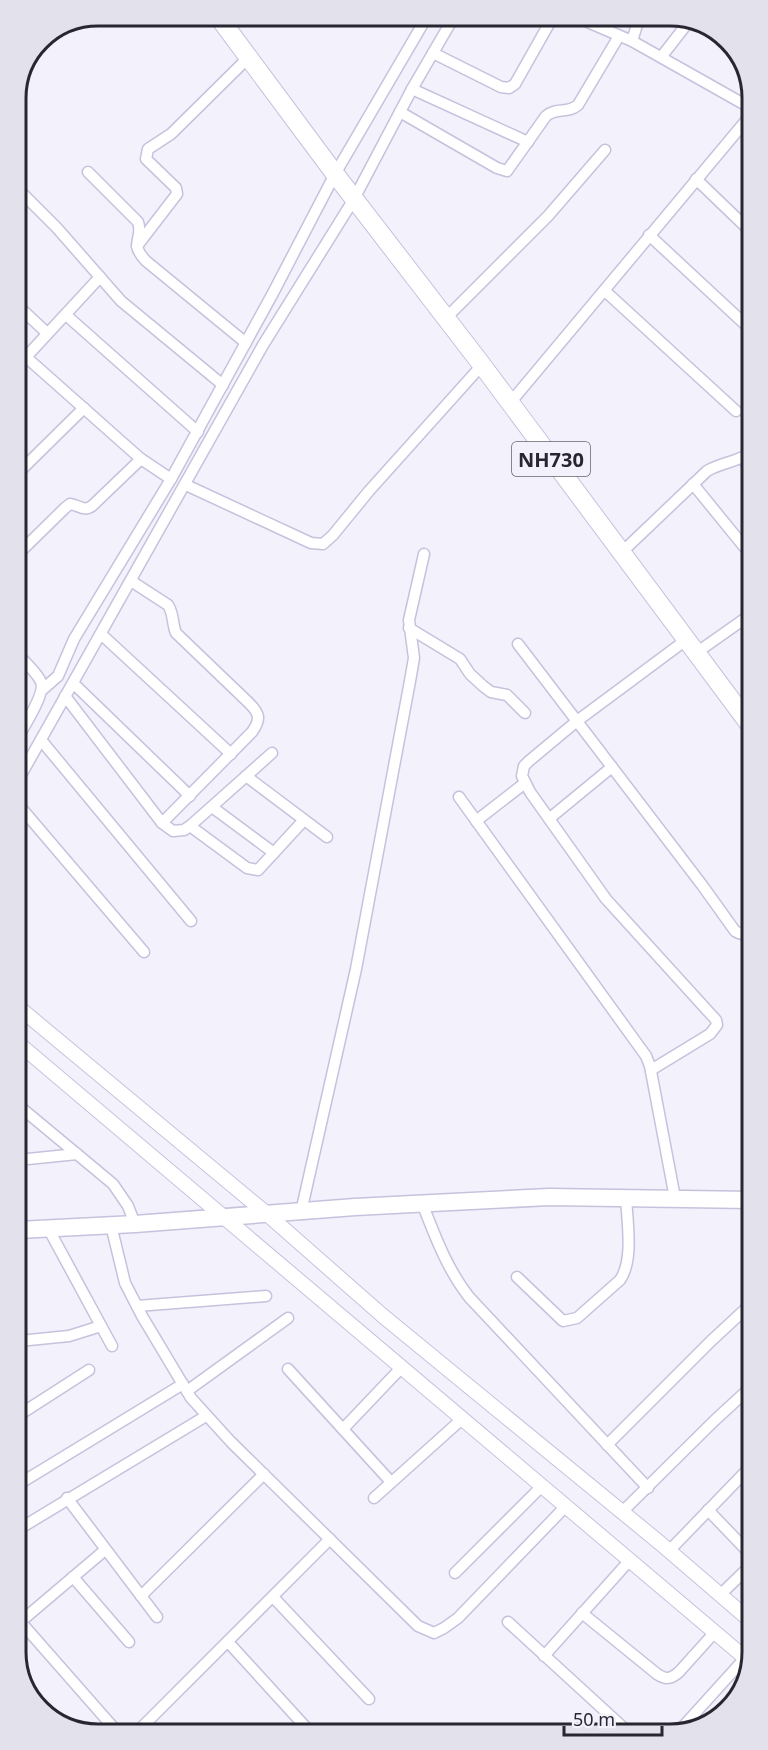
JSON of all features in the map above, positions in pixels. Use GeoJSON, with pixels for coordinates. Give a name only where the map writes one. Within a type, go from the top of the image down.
{"type":"FeatureCollection","features":[{"type":"Feature","properties":{"kind":"highway","name":"NH730"},"geometry":{"type":"LineString","coordinates":[[225,26],[742,714]]}},
{"type":"Feature","properties":{"kind":"main road"},"geometry":{"type":"LineString","coordinates":[[26,1229],[230,1218],[422,1203],[549,1197],[742,1200]]}},
{"type":"Feature","properties":{"kind":"street"},"geometry":{"type":"LineString","coordinates":[[26,721],[42,690],[58,675],[75,639],[198,432],[422,26]]}},
{"type":"Feature","properties":{"kind":"street"},"geometry":{"type":"LineString","coordinates":[[26,766],[263,345],[353,197],[449,26]]}},
{"type":"Feature","properties":{"kind":"street"},"geometry":{"type":"LineString","coordinates":[[433,53],[501,87],[509,88],[515,84],[548,26]]}},
{"type":"Feature","properties":{"kind":"street"},"geometry":{"type":"LineString","coordinates":[[596,26],[662,56],[742,103]]}},
{"type":"Feature","properties":{"kind":"street"},"geometry":{"type":"LineString","coordinates":[[632,41],[637,26]]}},
{"type":"Feature","properties":{"kind":"street"},"geometry":{"type":"LineString","coordinates":[[662,56],[685,27]]}},
{"type":"Feature","properties":{"kind":"street"},"geometry":{"type":"LineString","coordinates":[[400,112],[503,171],[511,168],[546,116],[552,111],[569,110],[578,105],[618,36]]}},
{"type":"Feature","properties":{"kind":"street"},"geometry":{"type":"LineString","coordinates":[[136,246],[177,194],[176,188],[146,159],[148,149],[171,134],[249,57]]}},
{"type":"Feature","properties":{"kind":"street"},"geometry":{"type":"LineString","coordinates":[[412,89],[528,142]]}},
{"type":"Feature","properties":{"kind":"street"},"geometry":{"type":"LineString","coordinates":[[510,403],[742,125]]}},
{"type":"Feature","properties":{"kind":"street"},"geometry":{"type":"LineString","coordinates":[[446,318],[548,216],[605,150]]}},
{"type":"Feature","properties":{"kind":"street"},"geometry":{"type":"LineString","coordinates":[[88,172],[138,222],[140,227],[136,246],[146,261],[246,343]]}},
{"type":"Feature","properties":{"kind":"street"},"geometry":{"type":"LineString","coordinates":[[696,179],[742,223]]}},
{"type":"Feature","properties":{"kind":"street"},"geometry":{"type":"LineString","coordinates":[[26,197],[57,228],[121,301],[223,386]]}},
{"type":"Feature","properties":{"kind":"street"},"geometry":{"type":"LineString","coordinates":[[649,235],[742,321]]}},
{"type":"Feature","properties":{"kind":"street"},"geometry":{"type":"LineString","coordinates":[[26,355],[100,278]]}},
{"type":"Feature","properties":{"kind":"street"},"geometry":{"type":"LineString","coordinates":[[605,291],[736,411]]}},
{"type":"Feature","properties":{"kind":"street"},"geometry":{"type":"LineString","coordinates":[[26,313],[47,333]]}},
{"type":"Feature","properties":{"kind":"street"},"geometry":{"type":"LineString","coordinates":[[66,315],[198,432]]}},
{"type":"Feature","properties":{"kind":"street"},"geometry":{"type":"LineString","coordinates":[[26,364],[84,408],[141,459],[171,479]]}},
{"type":"Feature","properties":{"kind":"street"},"geometry":{"type":"LineString","coordinates":[[186,485],[311,543],[323,544],[482,365]]}},
{"type":"Feature","properties":{"kind":"street"},"geometry":{"type":"LineString","coordinates":[[26,465],[84,408]]}},
{"type":"Feature","properties":{"kind":"street"},"geometry":{"type":"LineString","coordinates":[[621,553],[715,466],[742,456]]}},
{"type":"Feature","properties":{"kind":"street"},"geometry":{"type":"LineString","coordinates":[[26,546],[70,504],[88,509],[141,459]]}},
{"type":"Feature","properties":{"kind":"street"},"geometry":{"type":"LineString","coordinates":[[693,484],[742,544]]}},
{"type":"Feature","properties":{"kind":"street"},"geometry":{"type":"LineString","coordinates":[[301,1212],[356,969],[410,681],[414,658],[409,628],[424,554]]}},
{"type":"Feature","properties":{"kind":"street"},"geometry":{"type":"LineString","coordinates":[[131,581],[168,605],[172,610],[176,633],[258,712],[260,717],[258,723],[231,754],[162,823]]}},
{"type":"Feature","properties":{"kind":"street"},"geometry":{"type":"LineString","coordinates":[[651,1070],[710,1034],[717,1025],[716,1020],[606,899],[525,783],[522,776],[524,766],[577,721],[691,646],[742,619]]}},
{"type":"Feature","properties":{"kind":"street"},"geometry":{"type":"LineString","coordinates":[[409,628],[460,659],[470,674],[483,686],[491,692],[507,695],[525,713]]}},
{"type":"Feature","properties":{"kind":"street"},"geometry":{"type":"LineString","coordinates":[[101,634],[231,754]]}},
{"type":"Feature","properties":{"kind":"street"},"geometry":{"type":"LineString","coordinates":[[518,644],[735,931],[742,934]]}},
{"type":"Feature","properties":{"kind":"street"},"geometry":{"type":"LineString","coordinates":[[26,664],[40,680],[42,690]]}},
{"type":"Feature","properties":{"kind":"street"},"geometry":{"type":"LineString","coordinates":[[73,683],[190,796]]}},
{"type":"Feature","properties":{"kind":"street"},"geometry":{"type":"LineString","coordinates":[[65,696],[162,823],[173,831],[178,832],[190,826],[272,753]]}},
{"type":"Feature","properties":{"kind":"street"},"geometry":{"type":"LineString","coordinates":[[41,740],[191,921]]}},
{"type":"Feature","properties":{"kind":"street"},"geometry":{"type":"LineString","coordinates":[[549,818],[612,767]]}},
{"type":"Feature","properties":{"kind":"street"},"geometry":{"type":"LineString","coordinates":[[246,776],[327,837]]}},
{"type":"Feature","properties":{"kind":"street"},"geometry":{"type":"LineString","coordinates":[[476,821],[525,783]]}},
{"type":"Feature","properties":{"kind":"street"},"geometry":{"type":"LineString","coordinates":[[459,797],[639,1043],[651,1070],[675,1198]]}},
{"type":"Feature","properties":{"kind":"street"},"geometry":{"type":"LineString","coordinates":[[212,807],[274,853]]}},
{"type":"Feature","properties":{"kind":"street"},"geometry":{"type":"LineString","coordinates":[[26,814],[144,952]]}},
{"type":"Feature","properties":{"kind":"street"},"geometry":{"type":"LineString","coordinates":[[190,826],[248,868],[258,870],[304,820]]}},
{"type":"Feature","properties":{"kind":"street"},"geometry":{"type":"LineString","coordinates":[[26,1014],[383,1316],[742,1614]]}},
{"type":"Feature","properties":{"kind":"street"},"geometry":{"type":"LineString","coordinates":[[26,1050],[230,1218],[401,1368],[742,1655]]}},
{"type":"Feature","properties":{"kind":"street"},"geometry":{"type":"LineString","coordinates":[[26,1112],[113,1184],[123,1196],[135,1224]]}},
{"type":"Feature","properties":{"kind":"street"},"geometry":{"type":"LineString","coordinates":[[26,1159],[77,1154]]}},
{"type":"Feature","properties":{"kind":"street"},"geometry":{"type":"LineString","coordinates":[[517,1277],[563,1321],[577,1318],[625,1274],[628,1257],[626,1197]]}},
{"type":"Feature","properties":{"kind":"street"},"geometry":{"type":"LineString","coordinates":[[422,1203],[439,1248],[461,1286],[504,1336],[648,1488]]}},
{"type":"Feature","properties":{"kind":"street"},"geometry":{"type":"LineString","coordinates":[[111,1225],[125,1283],[185,1388],[206,1416],[418,1626],[434,1633],[458,1618],[566,1506]]}},
{"type":"Feature","properties":{"kind":"street"},"geometry":{"type":"LineString","coordinates":[[48,1228],[111,1346]]}},
{"type":"Feature","properties":{"kind":"street"},"geometry":{"type":"LineString","coordinates":[[137,1306],[266,1296]]}},
{"type":"Feature","properties":{"kind":"street"},"geometry":{"type":"LineString","coordinates":[[607,1445],[742,1313]]}},
{"type":"Feature","properties":{"kind":"street"},"geometry":{"type":"LineString","coordinates":[[26,1480],[185,1388],[288,1318]]}},
{"type":"Feature","properties":{"kind":"street"},"geometry":{"type":"LineString","coordinates":[[26,1340],[69,1336],[101,1326]]}},
{"type":"Feature","properties":{"kind":"street"},"geometry":{"type":"LineString","coordinates":[[288,1368],[391,1482]]}},
{"type":"Feature","properties":{"kind":"street"},"geometry":{"type":"LineString","coordinates":[[343,1429],[401,1368]]}},
{"type":"Feature","properties":{"kind":"street"},"geometry":{"type":"LineString","coordinates":[[26,1410],[89,1370]]}},
{"type":"Feature","properties":{"kind":"street"},"geometry":{"type":"LineString","coordinates":[[621,1513],[742,1395]]}},
{"type":"Feature","properties":{"kind":"street"},"geometry":{"type":"LineString","coordinates":[[26,1524],[206,1416]]}},
{"type":"Feature","properties":{"kind":"street"},"geometry":{"type":"LineString","coordinates":[[374,1498],[462,1419]]}},
{"type":"Feature","properties":{"kind":"street"},"geometry":{"type":"LineString","coordinates":[[141,1596],[264,1474]]}},
{"type":"Feature","properties":{"kind":"street"},"geometry":{"type":"LineString","coordinates":[[669,1551],[742,1475]]}},
{"type":"Feature","properties":{"kind":"street"},"geometry":{"type":"LineString","coordinates":[[455,1573],[542,1486]]}},
{"type":"Feature","properties":{"kind":"street"},"geometry":{"type":"LineString","coordinates":[[67,1498],[157,1617]]}},
{"type":"Feature","properties":{"kind":"street"},"geometry":{"type":"LineString","coordinates":[[708,1510],[742,1546]]}},
{"type":"Feature","properties":{"kind":"street"},"geometry":{"type":"LineString","coordinates":[[145,1724],[330,1539]]}},
{"type":"Feature","properties":{"kind":"street"},"geometry":{"type":"LineString","coordinates":[[26,1616],[105,1550]]}},
{"type":"Feature","properties":{"kind":"street"},"geometry":{"type":"LineString","coordinates":[[544,1656],[630,1560]]}},
{"type":"Feature","properties":{"kind":"street"},"geometry":{"type":"LineString","coordinates":[[720,1595],[742,1574]]}},
{"type":"Feature","properties":{"kind":"street"},"geometry":{"type":"LineString","coordinates":[[73,1577],[129,1642]]}},
{"type":"Feature","properties":{"kind":"street"},"geometry":{"type":"LineString","coordinates":[[273,1597],[369,1699]]}},
{"type":"Feature","properties":{"kind":"street"},"geometry":{"type":"LineString","coordinates":[[582,1613],[657,1674],[668,1679],[679,1672],[715,1632]]}},
{"type":"Feature","properties":{"kind":"street"},"geometry":{"type":"LineString","coordinates":[[508,1622],[619,1724]]}},
{"type":"Feature","properties":{"kind":"street"},"geometry":{"type":"LineString","coordinates":[[26,1628],[110,1724]]}},
{"type":"Feature","properties":{"kind":"street"},"geometry":{"type":"LineString","coordinates":[[228,1642],[303,1724]]}},
{"type":"Feature","properties":{"kind":"street"},"geometry":{"type":"LineString","coordinates":[[687,1722],[741,1667]]}}]}
